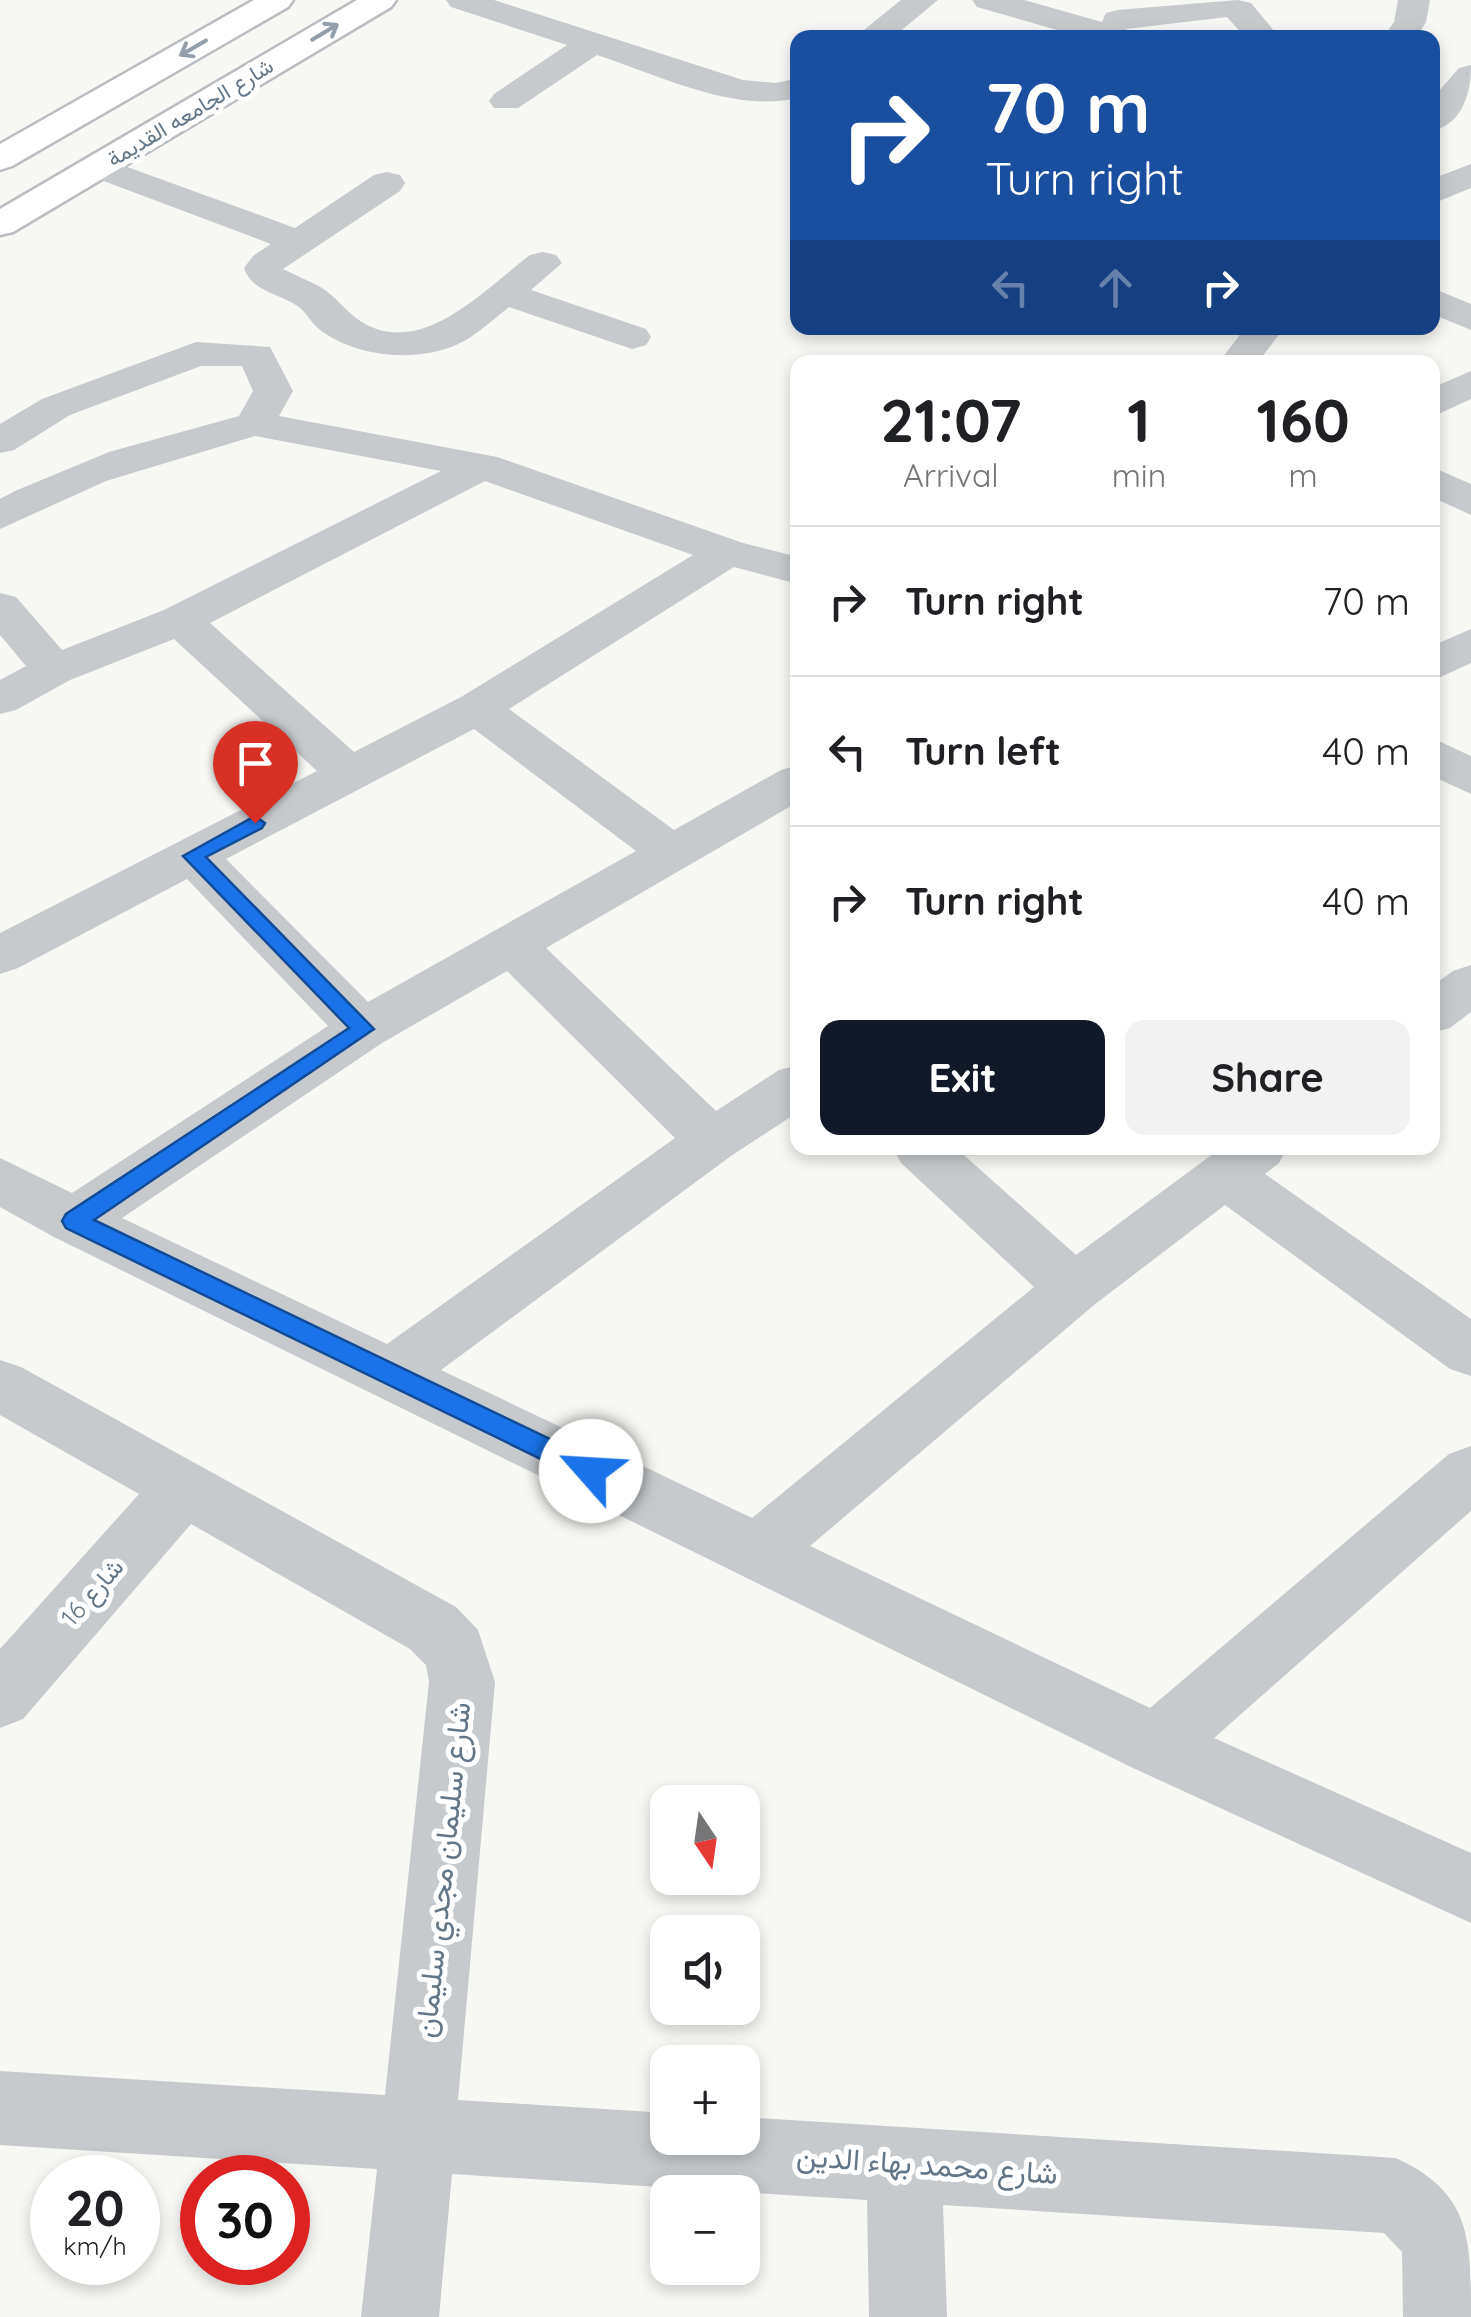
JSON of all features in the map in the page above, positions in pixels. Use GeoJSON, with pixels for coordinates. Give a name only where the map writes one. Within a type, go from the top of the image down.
{"type":"FeatureCollection","features":[{"type":"Feature","properties":{"kind":"main road"},"geometry":{"type":"LineString","coordinates":[[15,150],[277,0]]}},
{"type":"Feature","properties":{"kind":"main road","name":"شارع الجامعه القديمة"},"geometry":{"type":"LineString","coordinates":[[0,224],[380,0]]}},
{"type":"Feature","properties":{"kind":"main road"},"geometry":{"type":"LineString","coordinates":[[15,150],[97,167]]}},
{"type":"Feature","properties":{"kind":"street"},"geometry":{"type":"LineString","coordinates":[[462,0],[739,90],[776,93],[790,90]]}},
{"type":"Feature","properties":{"kind":"street"},"geometry":{"type":"LineString","coordinates":[[881,30],[922,0]]}},
{"type":"Feature","properties":{"kind":"street"},"geometry":{"type":"LineString","coordinates":[[988,0],[1116,23],[1227,7],[1240,10],[1257,30]]}},
{"type":"Feature","properties":{"kind":"street"},"geometry":{"type":"LineString","coordinates":[[1404,30],[1414,0]]}},
{"type":"Feature","properties":{"kind":"street"},"geometry":{"type":"LineString","coordinates":[[506,101],[594,42]]}},
{"type":"Feature","properties":{"kind":"street"},"geometry":{"type":"LineString","coordinates":[[1440,111],[1471,75]]}},
{"type":"Feature","properties":{"kind":"street"},"geometry":{"type":"LineString","coordinates":[[97,167],[298,242]]}},
{"type":"Feature","properties":{"kind":"street"},"geometry":{"type":"LineString","coordinates":[[1440,190],[1471,176]]}},
{"type":"Feature","properties":{"kind":"street"},"geometry":{"type":"LineString","coordinates":[[387,183],[266,264],[262,268],[265,275],[313,298],[343,330],[396,344],[435,339],[452,332],[544,262]]}},
{"type":"Feature","properties":{"kind":"street"},"geometry":{"type":"LineString","coordinates":[[504,292],[632,337]]}},
{"type":"Feature","properties":{"kind":"street"},"geometry":{"type":"LineString","coordinates":[[1440,304],[1471,319]]}},
{"type":"Feature","properties":{"kind":"street"},"geometry":{"type":"LineString","coordinates":[[1244,355],[1259,335]]}},
{"type":"Feature","properties":{"kind":"street"},"geometry":{"type":"LineString","coordinates":[[0,441],[56,407],[196,354],[256,355],[273,391],[254,424]]}},
{"type":"Feature","properties":{"kind":"street"},"geometry":{"type":"LineString","coordinates":[[1440,400],[1471,383]]}},
{"type":"Feature","properties":{"kind":"street"},"geometry":{"type":"LineString","coordinates":[[0,516],[32,496],[154,450],[254,424],[482,466],[790,570]]}},
{"type":"Feature","properties":{"kind":"street"},"geometry":{"type":"LineString","coordinates":[[0,699],[54,670],[180,620],[482,466]]}},
{"type":"Feature","properties":{"kind":"street"},"geometry":{"type":"LineString","coordinates":[[1440,484],[1471,502]]}},
{"type":"Feature","properties":{"kind":"street"},"geometry":{"type":"LineString","coordinates":[[7,939],[193,856],[476,708],[728,552]]}},
{"type":"Feature","properties":{"kind":"street"},"geometry":{"type":"LineString","coordinates":[[0,607],[54,670]]}},
{"type":"Feature","properties":{"kind":"street"},"geometry":{"type":"LineString","coordinates":[[180,620],[348,774]]}},
{"type":"Feature","properties":{"kind":"street"},"geometry":{"type":"LineString","coordinates":[[1440,661],[1471,643]]}},
{"type":"Feature","properties":{"kind":"street"},"geometry":{"type":"LineString","coordinates":[[476,708],[674,854]]}},
{"type":"Feature","properties":{"kind":"street"},"geometry":{"type":"LineString","coordinates":[[1440,759],[1471,778]]}},
{"type":"Feature","properties":{"kind":"street"},"geometry":{"type":"LineString","coordinates":[[74,1221],[364,1029],[790,786]]}},
{"type":"Feature","properties":{"kind":"street"},"geometry":{"type":"LineString","coordinates":[[193,856],[364,1029]]}},
{"type":"Feature","properties":{"kind":"street"},"geometry":{"type":"LineString","coordinates":[[511,944],[712,1141]]}},
{"type":"Feature","properties":{"kind":"street"},"geometry":{"type":"LineString","coordinates":[[1440,1008],[1471,984]]}},
{"type":"Feature","properties":{"kind":"street"},"geometry":{"type":"LineString","coordinates":[[391,1374],[712,1141],[790,1089]]}},
{"type":"Feature","properties":{"kind":"street"},"geometry":{"type":"LineString","coordinates":[[928,1155],[1074,1288]]}},
{"type":"Feature","properties":{"kind":"street"},"geometry":{"type":"LineString","coordinates":[[758,1551],[1074,1288],[1242,1161],[1471,1351]]}},
{"type":"Feature","properties":{"kind":"street"},"geometry":{"type":"LineString","coordinates":[[0,1180],[74,1221],[1157,1744],[1471,1888]]}},
{"type":"Feature","properties":{"kind":"street","name":"شارع سليمان مجدي سليمان"},"geometry":{"type":"LineString","coordinates":[[0,1384],[433,1628],[446,1638],[460,1666],[400,2317]]}},
{"type":"Feature","properties":{"kind":"street"},"geometry":{"type":"LineString","coordinates":[[1157,1744],[1471,1473]]}},
{"type":"Feature","properties":{"kind":"street","name":"شارع 16"},"geometry":{"type":"LineString","coordinates":[[0,1696],[184,1487]]}},
{"type":"Feature","properties":{"kind":"street","name":"شارع محمد بهاء الدين"},"geometry":{"type":"LineString","coordinates":[[0,2108],[1396,2196],[1428,2219],[1444,2258],[1442,2317]]}},
{"type":"Feature","properties":{"kind":"street"},"geometry":{"type":"LineString","coordinates":[[904,2163],[908,2317]]}},
{"type":"Feature","properties":{"kind":"route"},"geometry":{"type":"LineString","coordinates":[[255,823],[193,856],[364,1029],[74,1221],[591,1471]]}}]}
